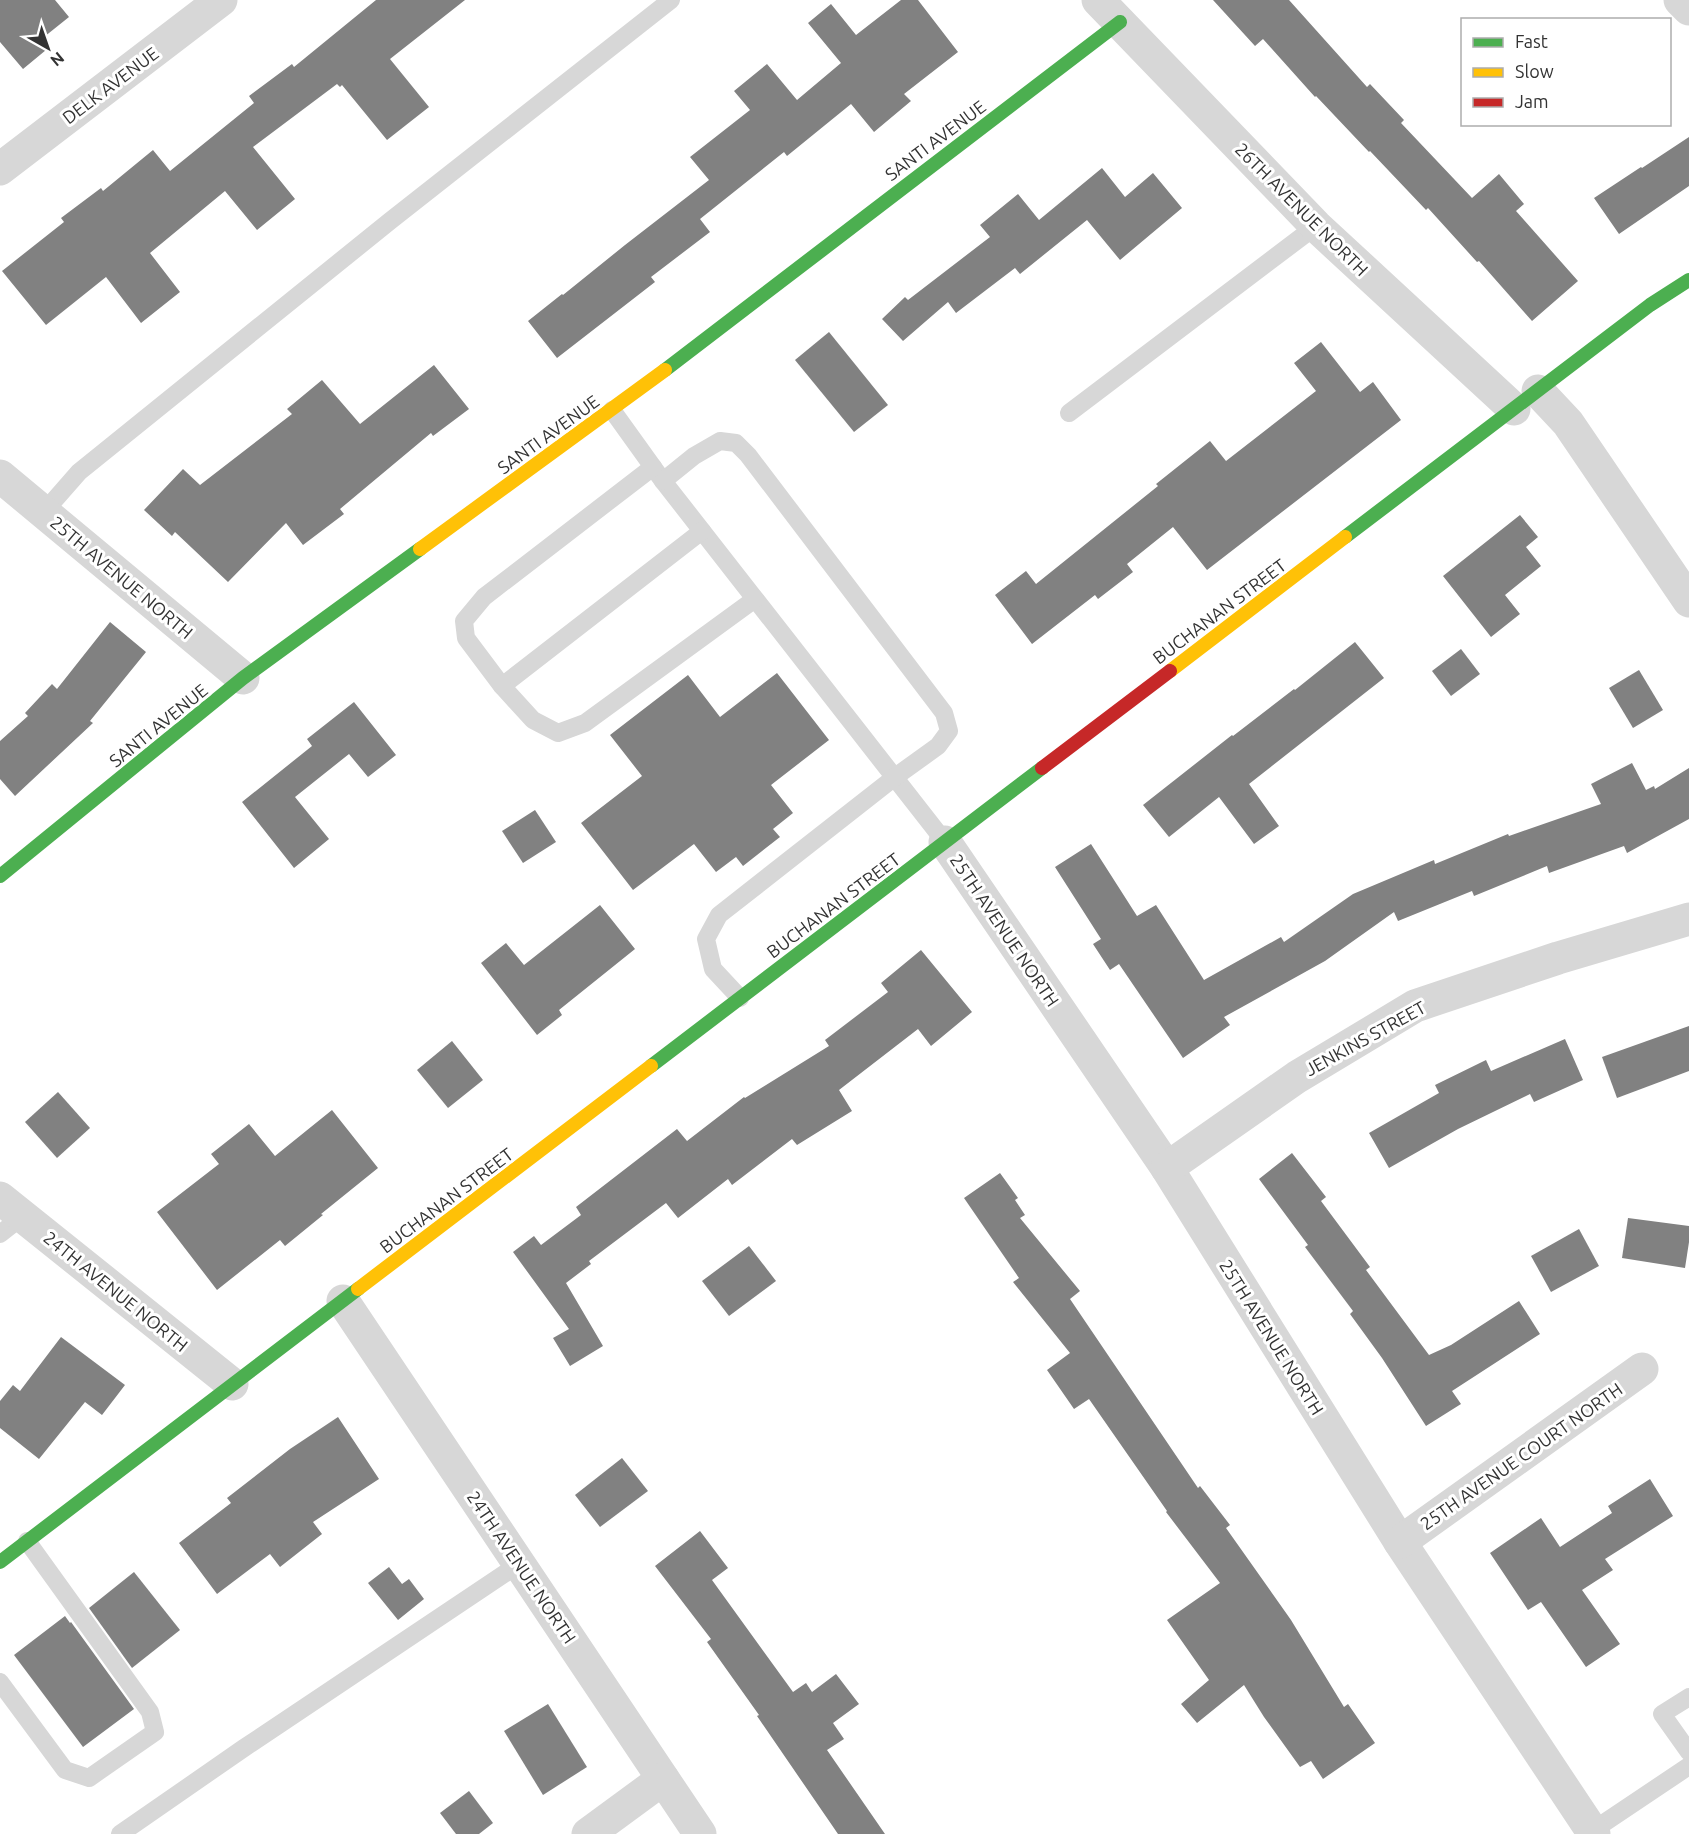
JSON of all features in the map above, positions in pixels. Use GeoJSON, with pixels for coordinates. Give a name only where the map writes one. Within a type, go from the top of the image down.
{"type":"FeatureCollection","features":[{"type":"Feature","properties":{"kind":"street","name":"DELK AVENUE"},"geometry":{"type":"LineString","coordinates":[[0,169],[221,0]]}},
{"type":"Feature","properties":{"kind":"street"},"geometry":{"type":"LineString","coordinates":[[1680,0],[1689,9]]}},
{"type":"Feature","properties":{"kind":"street","name":"26TH AVENUE NORTH"},"geometry":{"type":"LineString","coordinates":[[1109,11],[1316,226],[1526,400],[1568,423],[1689,601]]}},
{"type":"Feature","properties":{"kind":"street","name":"SANTI AVENUE"},"geometry":{"type":"LineString","coordinates":[[4,866],[243,678],[612,410],[1109,11]]}},
{"type":"Feature","properties":{"kind":"street","name":"BUCHANAN STREET"},"geometry":{"type":"LineString","coordinates":[[0,1562],[1650,305],[1689,280]]}},
{"type":"Feature","properties":{"kind":"street","name":"25TH AVENUE NORTH"},"geometry":{"type":"LineString","coordinates":[[0,476],[243,678]]}},
{"type":"Feature","properties":{"kind":"street","name":"25TH AVENUE NORTH"},"geometry":{"type":"LineString","coordinates":[[945,842],[1167,1168],[1400,1542],[1593,1833]]}},
{"type":"Feature","properties":{"kind":"street","name":"JENKINS STREET"},"geometry":{"type":"LineString","coordinates":[[1167,1168],[1297,1077],[1415,1006],[1558,958],[1689,919]]}},
{"type":"Feature","properties":{"kind":"street","name":"24TH AVENUE NORTH"},"geometry":{"type":"LineString","coordinates":[[8,1216],[232,1384]]}},
{"type":"Feature","properties":{"kind":"street","name":"24TH AVENUE NORTH"},"geometry":{"type":"LineString","coordinates":[[343,1301],[700,1834]]}},
{"type":"Feature","properties":{"kind":"street","name":"25TH AVENUE COURT NORTH"},"geometry":{"type":"LineString","coordinates":[[1400,1542],[1642,1370]]}},
{"type":"Feature","properties":{"kind":"street"},"geometry":{"type":"LineString","coordinates":[[588,1834],[663,1779]]}},
{"type":"Feature","properties":{"kind":"lane"},"geometry":{"type":"LineString","coordinates":[[44,512],[80,472],[390,221],[671,0]]}},
{"type":"Feature","properties":{"kind":"lane"},"geometry":{"type":"LineString","coordinates":[[1069,413],[1316,226]]}},
{"type":"Feature","properties":{"kind":"lane"},"geometry":{"type":"LineString","coordinates":[[612,410],[658,474],[945,842]]}},
{"type":"Feature","properties":{"kind":"lane"},"geometry":{"type":"LineString","coordinates":[[740,999],[713,969],[706,939],[719,915],[938,746],[949,731],[944,713],[748,455],[736,443],[720,441],[658,474],[484,597],[464,621],[466,638],[502,686],[533,720],[558,732],[585,723],[755,599]]}},
{"type":"Feature","properties":{"kind":"lane"},"geometry":{"type":"LineString","coordinates":[[502,686],[702,531]]}},
{"type":"Feature","properties":{"kind":"lane"},"geometry":{"type":"LineString","coordinates":[[0,1682],[65,1770],[89,1778],[155,1732],[150,1712],[27,1541]]}},
{"type":"Feature","properties":{"kind":"lane"},"geometry":{"type":"LineString","coordinates":[[120,1834],[519,1564]]}},
{"type":"Feature","properties":{"kind":"lane"},"geometry":{"type":"LineString","coordinates":[[1689,1696],[1662,1714],[1689,1752]]}},
{"type":"Feature","properties":{"kind":"lane"},"geometry":{"type":"LineString","coordinates":[[1593,1833],[1689,1766]]}},
{"type":"Feature","properties":{"kind":"building"},"geometry":{"type":"Polygon","coordinates":[[[0,0],[55,0],[69,17],[39,41],[46,50],[23,69],[0,42],[0,0]]]}},
{"type":"Feature","properties":{"kind":"building"},"geometry":{"type":"Polygon","coordinates":[[[376,0],[465,0],[390,59],[429,107],[387,140],[342,85],[340,87],[337,84],[253,147],[295,199],[257,230],[225,191],[150,253],[180,292],[141,323],[106,277],[46,325],[2,271],[64,222],[61,218],[101,188],[103,191],[153,150],[170,171],[254,103],[249,96],[292,64],[294,67],[376,0]]]}},
{"type":"Feature","properties":{"kind":"building"},"geometry":{"type":"Polygon","coordinates":[[[901,0],[918,0],[958,52],[904,94],[911,101],[874,132],[851,104],[787,156],[784,152],[700,219],[710,232],[651,277],[655,282],[557,358],[528,321],[709,180],[690,157],[750,110],[734,91],[767,64],[797,100],[841,63],[808,23],[831,4],[856,35],[901,0]]]}},
{"type":"Feature","properties":{"kind":"building"},"geometry":{"type":"Polygon","coordinates":[[[1213,0],[1289,0],[1367,87],[1370,84],[1404,120],[1401,123],[1472,198],[1499,174],[1524,204],[1516,211],[1578,281],[1532,321],[1479,261],[1477,262],[1428,208],[1426,210],[1315,97],[1263,39],[1255,46],[1213,0]]]}},
{"type":"Feature","properties":{"kind":"building"},"geometry":{"type":"Polygon","coordinates":[[[1689,137],[1689,186],[1619,234],[1594,198],[1689,137]]]}},
{"type":"Feature","properties":{"kind":"building"},"geometry":{"type":"Polygon","coordinates":[[[1102,168],[1125,197],[1153,173],[1182,208],[1120,260],[1087,220],[1020,274],[1015,268],[956,313],[948,302],[903,341],[882,319],[905,297],[908,300],[990,237],[980,225],[1018,194],[1039,220],[1102,168]]]}},
{"type":"Feature","properties":{"kind":"building"},"geometry":{"type":"Polygon","coordinates":[[[829,332],[888,405],[854,432],[795,360],[829,332]]]}},
{"type":"Feature","properties":{"kind":"building"},"geometry":{"type":"Polygon","coordinates":[[[1321,342],[1360,392],[1373,382],[1401,420],[1207,570],[1173,527],[1127,564],[1133,572],[1098,599],[1095,595],[1032,644],[995,595],[1026,571],[1036,584],[1210,441],[1226,461],[1316,391],[1294,363],[1321,342]]]}},
{"type":"Feature","properties":{"kind":"building"},"geometry":{"type":"Polygon","coordinates":[[[434,365],[469,409],[433,436],[431,433],[340,509],[344,514],[303,545],[286,523],[228,582],[175,532],[172,536],[144,510],[183,469],[200,485],[292,414],[287,409],[322,380],[360,424],[434,365]]]}},
{"type":"Feature","properties":{"kind":"building"},"geometry":{"type":"Polygon","coordinates":[[[1520,515],[1538,537],[1526,547],[1541,566],[1505,595],[1520,614],[1491,637],[1443,576],[1520,515]]]}},
{"type":"Feature","properties":{"kind":"building"},"geometry":{"type":"Polygon","coordinates":[[[110,622],[146,652],[90,721],[93,723],[15,796],[0,779],[0,741],[28,716],[25,713],[52,684],[57,689],[110,622]]]}},
{"type":"Feature","properties":{"kind":"building"},"geometry":{"type":"Polygon","coordinates":[[[1355,642],[1384,678],[1249,784],[1279,826],[1254,844],[1219,797],[1169,837],[1143,805],[1355,642]]]}},
{"type":"Feature","properties":{"kind":"building"},"geometry":{"type":"Polygon","coordinates":[[[1461,649],[1480,674],[1451,696],[1432,671],[1461,649]]]}},
{"type":"Feature","properties":{"kind":"building"},"geometry":{"type":"Polygon","coordinates":[[[1639,670],[1663,710],[1633,728],[1609,688],[1639,670]]]}},
{"type":"Feature","properties":{"kind":"building"},"geometry":{"type":"Polygon","coordinates":[[[777,673],[829,740],[771,785],[793,813],[773,829],[780,837],[743,866],[736,857],[716,872],[694,844],[633,890],[581,823],[642,776],[610,735],[688,675],[720,717],[777,673]]]}},
{"type":"Feature","properties":{"kind":"building"},"geometry":{"type":"Polygon","coordinates":[[[354,702],[396,755],[368,777],[349,754],[295,797],[329,839],[294,868],[242,802],[312,746],[307,739],[354,702]]]}},
{"type":"Feature","properties":{"kind":"building"},"geometry":{"type":"Polygon","coordinates":[[[1632,763],[1646,790],[1654,786],[1655,789],[1689,768],[1689,819],[1627,853],[1624,846],[1549,873],[1547,866],[1474,896],[1472,891],[1398,921],[1394,912],[1325,961],[1224,1017],[1230,1025],[1183,1058],[1119,964],[1110,970],[1093,944],[1101,939],[1055,867],[1091,844],[1137,916],[1156,905],[1204,980],[1281,937],[1284,942],[1353,894],[1434,860],[1435,864],[1508,834],[1509,836],[1601,804],[1591,784],[1632,763]]]}},
{"type":"Feature","properties":{"kind":"building"},"geometry":{"type":"Polygon","coordinates":[[[535,810],[556,842],[523,863],[502,831],[535,810]]]}},
{"type":"Feature","properties":{"kind":"building"},"geometry":{"type":"Polygon","coordinates":[[[600,905],[635,949],[559,1010],[562,1015],[537,1035],[481,963],[506,943],[524,965],[600,905]]]}},
{"type":"Feature","properties":{"kind":"building"},"geometry":{"type":"Polygon","coordinates":[[[921,950],[972,1012],[931,1046],[918,1029],[839,1090],[852,1111],[797,1145],[792,1139],[732,1185],[728,1179],[678,1218],[666,1203],[589,1261],[591,1264],[566,1283],[603,1346],[570,1366],[553,1338],[569,1329],[513,1252],[534,1236],[541,1245],[581,1215],[576,1207],[677,1129],[687,1141],[744,1097],[829,1046],[825,1040],[888,992],[881,983],[921,950]]]}},
{"type":"Feature","properties":{"kind":"building"},"geometry":{"type":"Polygon","coordinates":[[[1689,1026],[1689,1071],[1617,1098],[1602,1057],[1689,1026]]]}},
{"type":"Feature","properties":{"kind":"building"},"geometry":{"type":"Polygon","coordinates":[[[1565,1039],[1583,1080],[1534,1102],[1530,1094],[1458,1129],[1389,1168],[1369,1133],[1439,1093],[1435,1085],[1486,1060],[1491,1071],[1565,1039]]]}},
{"type":"Feature","properties":{"kind":"building"},"geometry":{"type":"Polygon","coordinates":[[[452,1041],[483,1080],[448,1108],[417,1070],[452,1041]]]}},
{"type":"Feature","properties":{"kind":"building"},"geometry":{"type":"Polygon","coordinates":[[[58,1092],[90,1128],[57,1158],[25,1122],[58,1092]]]}},
{"type":"Feature","properties":{"kind":"building"},"geometry":{"type":"Polygon","coordinates":[[[332,1110],[378,1168],[285,1246],[280,1240],[217,1290],[157,1212],[219,1164],[211,1154],[249,1124],[275,1156],[332,1110]]]}},
{"type":"Feature","properties":{"kind":"building"},"geometry":{"type":"Polygon","coordinates":[[[1292,1153],[1326,1197],[1321,1201],[1370,1267],[1366,1270],[1429,1355],[1451,1345],[1519,1301],[1540,1334],[1452,1391],[1461,1404],[1426,1426],[1350,1314],[1353,1311],[1305,1247],[1308,1245],[1259,1179],[1292,1153]]]}},
{"type":"Feature","properties":{"kind":"building"},"geometry":{"type":"Polygon","coordinates":[[[1000,1173],[1018,1198],[1015,1200],[1025,1215],[1020,1218],[1080,1291],[1070,1299],[1198,1488],[1200,1486],[1230,1525],[1226,1528],[1291,1620],[1344,1707],[1348,1704],[1375,1743],[1323,1779],[1311,1761],[1300,1767],[1244,1685],[1197,1723],[1181,1704],[1209,1680],[1167,1620],[1220,1583],[1166,1512],[1089,1399],[1074,1409],[1047,1370],[1070,1353],[1013,1282],[1019,1278],[964,1198],[1000,1173]]]}},
{"type":"Feature","properties":{"kind":"building"},"geometry":{"type":"Polygon","coordinates":[[[1628,1218],[1689,1226],[1685,1268],[1622,1258],[1628,1218]]]}},
{"type":"Feature","properties":{"kind":"building"},"geometry":{"type":"Polygon","coordinates":[[[1579,1229],[1599,1266],[1551,1292],[1531,1256],[1579,1229]]]}},
{"type":"Feature","properties":{"kind":"building"},"geometry":{"type":"Polygon","coordinates":[[[749,1246],[776,1281],[729,1316],[702,1281],[749,1246]]]}},
{"type":"Feature","properties":{"kind":"building"},"geometry":{"type":"Polygon","coordinates":[[[61,1337],[125,1385],[102,1415],[85,1402],[39,1459],[0,1428],[0,1401],[13,1385],[20,1391],[61,1337]]]}},
{"type":"Feature","properties":{"kind":"building"},"geometry":{"type":"Polygon","coordinates":[[[338,1417],[379,1479],[313,1522],[322,1534],[280,1567],[270,1554],[217,1594],[179,1543],[231,1503],[227,1498],[290,1449],[338,1417]]]}},
{"type":"Feature","properties":{"kind":"building"},"geometry":{"type":"Polygon","coordinates":[[[622,1458],[648,1491],[600,1527],[575,1495],[622,1458]]]}},
{"type":"Feature","properties":{"kind":"building"},"geometry":{"type":"Polygon","coordinates":[[[1650,1479],[1673,1516],[1605,1559],[1613,1570],[1582,1590],[1620,1644],[1586,1667],[1541,1602],[1528,1610],[1490,1553],[1541,1518],[1560,1547],[1612,1513],[1608,1506],[1650,1479]]]}},
{"type":"Feature","properties":{"kind":"building"},"geometry":{"type":"Polygon","coordinates":[[[700,1531],[728,1568],[712,1580],[793,1692],[806,1683],[812,1692],[836,1674],[859,1704],[833,1723],[844,1739],[827,1750],[885,1834],[838,1834],[757,1716],[759,1715],[707,1642],[711,1639],[655,1566],[700,1531]]]}},
{"type":"Feature","properties":{"kind":"building"},"geometry":{"type":"Polygon","coordinates":[[[389,1567],[402,1584],[409,1579],[424,1599],[398,1620],[368,1583],[389,1567]]]}},
{"type":"Feature","properties":{"kind":"building"},"geometry":{"type":"Polygon","coordinates":[[[134,1572],[180,1630],[132,1668],[89,1608],[134,1572]]]}},
{"type":"Feature","properties":{"kind":"building"},"geometry":{"type":"Polygon","coordinates":[[[65,1616],[134,1709],[83,1747],[14,1655],[65,1616]]]}},
{"type":"Feature","properties":{"kind":"building"},"geometry":{"type":"Polygon","coordinates":[[[548,1704],[587,1767],[543,1795],[504,1731],[548,1704]]]}},
{"type":"Feature","properties":{"kind":"building"},"geometry":{"type":"Polygon","coordinates":[[[469,1791],[493,1823],[479,1834],[456,1834],[440,1813],[469,1791]]]}},
{"type":"Feature","properties":{"kind":"traffic: fast"},"geometry":{"type":"LineString","coordinates":[[665,370],[1120,22]]}},
{"type":"Feature","properties":{"kind":"traffic: fast"},"geometry":{"type":"LineString","coordinates":[[1345,537],[1650,305],[1689,280]]}},
{"type":"Feature","properties":{"kind":"traffic: fast"},"geometry":{"type":"LineString","coordinates":[[0,876],[243,678],[420,549]]}},
{"type":"Feature","properties":{"kind":"traffic: fast"},"geometry":{"type":"LineString","coordinates":[[651,1066],[1042,768]]}},
{"type":"Feature","properties":{"kind":"traffic: fast"},"geometry":{"type":"LineString","coordinates":[[0,1562],[358,1289]]}},
{"type":"Feature","properties":{"kind":"traffic: slow"},"geometry":{"type":"LineString","coordinates":[[420,549],[665,370]]}},
{"type":"Feature","properties":{"kind":"traffic: slow"},"geometry":{"type":"LineString","coordinates":[[1170,671],[1345,537]]}},
{"type":"Feature","properties":{"kind":"traffic: slow"},"geometry":{"type":"LineString","coordinates":[[358,1289],[651,1066]]}},
{"type":"Feature","properties":{"kind":"traffic: jam"},"geometry":{"type":"LineString","coordinates":[[1042,768],[1170,671]]}}]}
